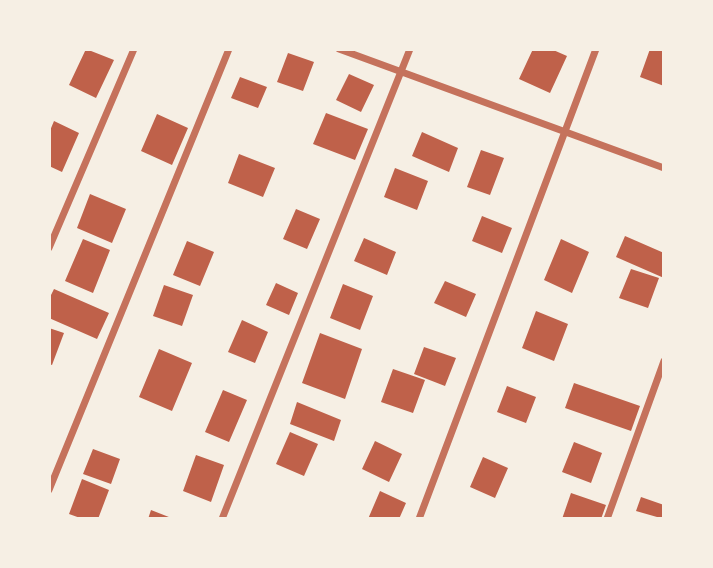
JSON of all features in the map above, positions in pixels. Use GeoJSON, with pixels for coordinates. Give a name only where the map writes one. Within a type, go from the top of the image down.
{"type":"FeatureCollection","features":[{"type":"Feature","properties":{"kind":"street"},"geometry":{"type":"LineString","coordinates":[[49,248],[134,49]]}},
{"type":"Feature","properties":{"kind":"street"},"geometry":{"type":"LineString","coordinates":[[49,490],[229,49]]}},
{"type":"Feature","properties":{"kind":"street"},"geometry":{"type":"LineString","coordinates":[[339,49],[664,168]]}},
{"type":"Feature","properties":{"kind":"street"},"geometry":{"type":"LineString","coordinates":[[222,519],[410,49]]}},
{"type":"Feature","properties":{"kind":"street"},"geometry":{"type":"LineString","coordinates":[[419,519],[596,49]]}},
{"type":"Feature","properties":{"kind":"street"},"geometry":{"type":"LineString","coordinates":[[607,519],[664,362]]}},
{"type":"Feature","properties":{"kind":"building"},"geometry":{"type":"Polygon","coordinates":[[[86,49],[114,60],[96,98],[69,85],[86,49]]]}},
{"type":"Feature","properties":{"kind":"building"},"geometry":{"type":"Polygon","coordinates":[[[533,49],[551,49],[567,56],[550,93],[519,79],[533,49]]]}},
{"type":"Feature","properties":{"kind":"building"},"geometry":{"type":"Polygon","coordinates":[[[650,49],[664,51],[664,86],[640,77],[650,49]]]}},
{"type":"Feature","properties":{"kind":"building"},"geometry":{"type":"Polygon","coordinates":[[[288,53],[314,62],[303,91],[277,82],[288,53]]]}},
{"type":"Feature","properties":{"kind":"building"},"geometry":{"type":"Polygon","coordinates":[[[349,74],[374,85],[361,112],[336,100],[349,74]]]}},
{"type":"Feature","properties":{"kind":"building"},"geometry":{"type":"Polygon","coordinates":[[[240,77],[267,87],[258,108],[231,98],[240,77]]]}},
{"type":"Feature","properties":{"kind":"building"},"geometry":{"type":"Polygon","coordinates":[[[326,113],[368,129],[355,160],[313,144],[326,113]]]}},
{"type":"Feature","properties":{"kind":"building"},"geometry":{"type":"Polygon","coordinates":[[[157,114],[188,128],[172,165],[141,151],[157,114]]]}},
{"type":"Feature","properties":{"kind":"building"},"geometry":{"type":"Polygon","coordinates":[[[54,121],[79,133],[62,172],[49,166],[49,133],[54,121]]]}},
{"type":"Feature","properties":{"kind":"building"},"geometry":{"type":"Polygon","coordinates":[[[422,132],[458,148],[449,172],[412,156],[422,132]]]}},
{"type":"Feature","properties":{"kind":"building"},"geometry":{"type":"Polygon","coordinates":[[[481,150],[504,158],[490,195],[467,187],[481,150]]]}},
{"type":"Feature","properties":{"kind":"building"},"geometry":{"type":"Polygon","coordinates":[[[239,154],[275,168],[263,197],[228,183],[239,154]]]}},
{"type":"Feature","properties":{"kind":"building"},"geometry":{"type":"Polygon","coordinates":[[[395,168],[428,181],[417,210],[384,197],[395,168]]]}},
{"type":"Feature","properties":{"kind":"building"},"geometry":{"type":"Polygon","coordinates":[[[90,194],[126,209],[112,243],[77,228],[90,194]]]}},
{"type":"Feature","properties":{"kind":"building"},"geometry":{"type":"Polygon","coordinates":[[[296,209],[320,219],[307,249],[283,239],[296,209]]]}},
{"type":"Feature","properties":{"kind":"building"},"geometry":{"type":"Polygon","coordinates":[[[482,216],[512,228],[502,253],[472,241],[482,216]]]}},
{"type":"Feature","properties":{"kind":"building"},"geometry":{"type":"Polygon","coordinates":[[[625,236],[664,253],[664,278],[616,257],[625,236]]]}},
{"type":"Feature","properties":{"kind":"building"},"geometry":{"type":"Polygon","coordinates":[[[364,238],[396,252],[387,275],[354,261],[364,238]]]}},
{"type":"Feature","properties":{"kind":"building"},"geometry":{"type":"Polygon","coordinates":[[[83,239],[110,250],[93,293],[65,281],[83,239]]]}},
{"type":"Feature","properties":{"kind":"building"},"geometry":{"type":"Polygon","coordinates":[[[561,239],[589,252],[572,293],[544,280],[561,239]]]}},
{"type":"Feature","properties":{"kind":"building"},"geometry":{"type":"Polygon","coordinates":[[[187,241],[214,252],[200,286],[173,275],[187,241]]]}},
{"type":"Feature","properties":{"kind":"building"},"geometry":{"type":"Polygon","coordinates":[[[631,269],[659,278],[648,308],[619,298],[631,269]]]}},
{"type":"Feature","properties":{"kind":"building"},"geometry":{"type":"Polygon","coordinates":[[[445,281],[476,294],[466,317],[434,303],[445,281]]]}},
{"type":"Feature","properties":{"kind":"building"},"geometry":{"type":"Polygon","coordinates":[[[276,283],[298,293],[289,315],[266,305],[276,283]]]}},
{"type":"Feature","properties":{"kind":"building"},"geometry":{"type":"Polygon","coordinates":[[[343,284],[373,296],[360,330],[330,318],[343,284]]]}},
{"type":"Feature","properties":{"kind":"building"},"geometry":{"type":"Polygon","coordinates":[[[164,285],[193,295],[182,326],[153,316],[164,285]]]}},
{"type":"Feature","properties":{"kind":"building"},"geometry":{"type":"Polygon","coordinates":[[[54,289],[109,313],[97,339],[49,318],[49,299],[54,289]]]}},
{"type":"Feature","properties":{"kind":"building"},"geometry":{"type":"Polygon","coordinates":[[[536,311],[568,324],[554,361],[522,348],[536,311]]]}},
{"type":"Feature","properties":{"kind":"building"},"geometry":{"type":"Polygon","coordinates":[[[242,320],[268,332],[255,363],[228,352],[242,320]]]}},
{"type":"Feature","properties":{"kind":"building"},"geometry":{"type":"Polygon","coordinates":[[[49,328],[64,333],[52,365],[49,364],[49,328]]]}},
{"type":"Feature","properties":{"kind":"building"},"geometry":{"type":"Polygon","coordinates":[[[320,333],[362,349],[345,399],[302,383],[320,333]]]}},
{"type":"Feature","properties":{"kind":"building"},"geometry":{"type":"Polygon","coordinates":[[[424,347],[456,358],[445,386],[414,374],[424,347]]]}},
{"type":"Feature","properties":{"kind":"building"},"geometry":{"type":"Polygon","coordinates":[[[159,349],[192,363],[172,411],[139,397],[159,349]]]}},
{"type":"Feature","properties":{"kind":"building"},"geometry":{"type":"Polygon","coordinates":[[[393,369],[425,380],[413,413],[381,402],[393,369]]]}},
{"type":"Feature","properties":{"kind":"building"},"geometry":{"type":"Polygon","coordinates":[[[574,383],[640,406],[631,431],[565,408],[574,383]]]}},
{"type":"Feature","properties":{"kind":"building"},"geometry":{"type":"Polygon","coordinates":[[[507,386],[536,397],[526,423],[497,412],[507,386]]]}},
{"type":"Feature","properties":{"kind":"building"},"geometry":{"type":"Polygon","coordinates":[[[223,390],[247,400],[229,442],[205,432],[223,390]]]}},
{"type":"Feature","properties":{"kind":"building"},"geometry":{"type":"Polygon","coordinates":[[[297,402],[341,420],[334,441],[290,424],[297,402]]]}},
{"type":"Feature","properties":{"kind":"building"},"geometry":{"type":"Polygon","coordinates":[[[290,432],[318,444],[304,476],[276,464],[290,432]]]}},
{"type":"Feature","properties":{"kind":"building"},"geometry":{"type":"Polygon","coordinates":[[[375,441],[402,454],[389,482],[362,469],[375,441]]]}},
{"type":"Feature","properties":{"kind":"building"},"geometry":{"type":"Polygon","coordinates":[[[574,442],[602,453],[591,483],[562,472],[574,442]]]}},
{"type":"Feature","properties":{"kind":"building"},"geometry":{"type":"Polygon","coordinates":[[[93,449],[120,459],[111,484],[83,474],[93,449]]]}},
{"type":"Feature","properties":{"kind":"building"},"geometry":{"type":"Polygon","coordinates":[[[196,455],[224,465],[211,502],[183,491],[196,455]]]}},
{"type":"Feature","properties":{"kind":"building"},"geometry":{"type":"Polygon","coordinates":[[[483,457],[508,468],[495,498],[470,487],[483,457]]]}},
{"type":"Feature","properties":{"kind":"building"},"geometry":{"type":"Polygon","coordinates":[[[82,479],[109,490],[98,519],[83,519],[69,514],[82,479]]]}},
{"type":"Feature","properties":{"kind":"building"},"geometry":{"type":"Polygon","coordinates":[[[380,491],[406,503],[399,519],[368,519],[380,491]]]}},
{"type":"Feature","properties":{"kind":"building"},"geometry":{"type":"Polygon","coordinates":[[[571,493],[606,505],[601,519],[562,519],[571,493]]]}},
{"type":"Feature","properties":{"kind":"building"},"geometry":{"type":"Polygon","coordinates":[[[641,497],[664,505],[664,519],[636,511],[641,497]]]}},
{"type":"Feature","properties":{"kind":"building"},"geometry":{"type":"Polygon","coordinates":[[[151,510],[174,519],[148,519],[151,510]]]}}]}
